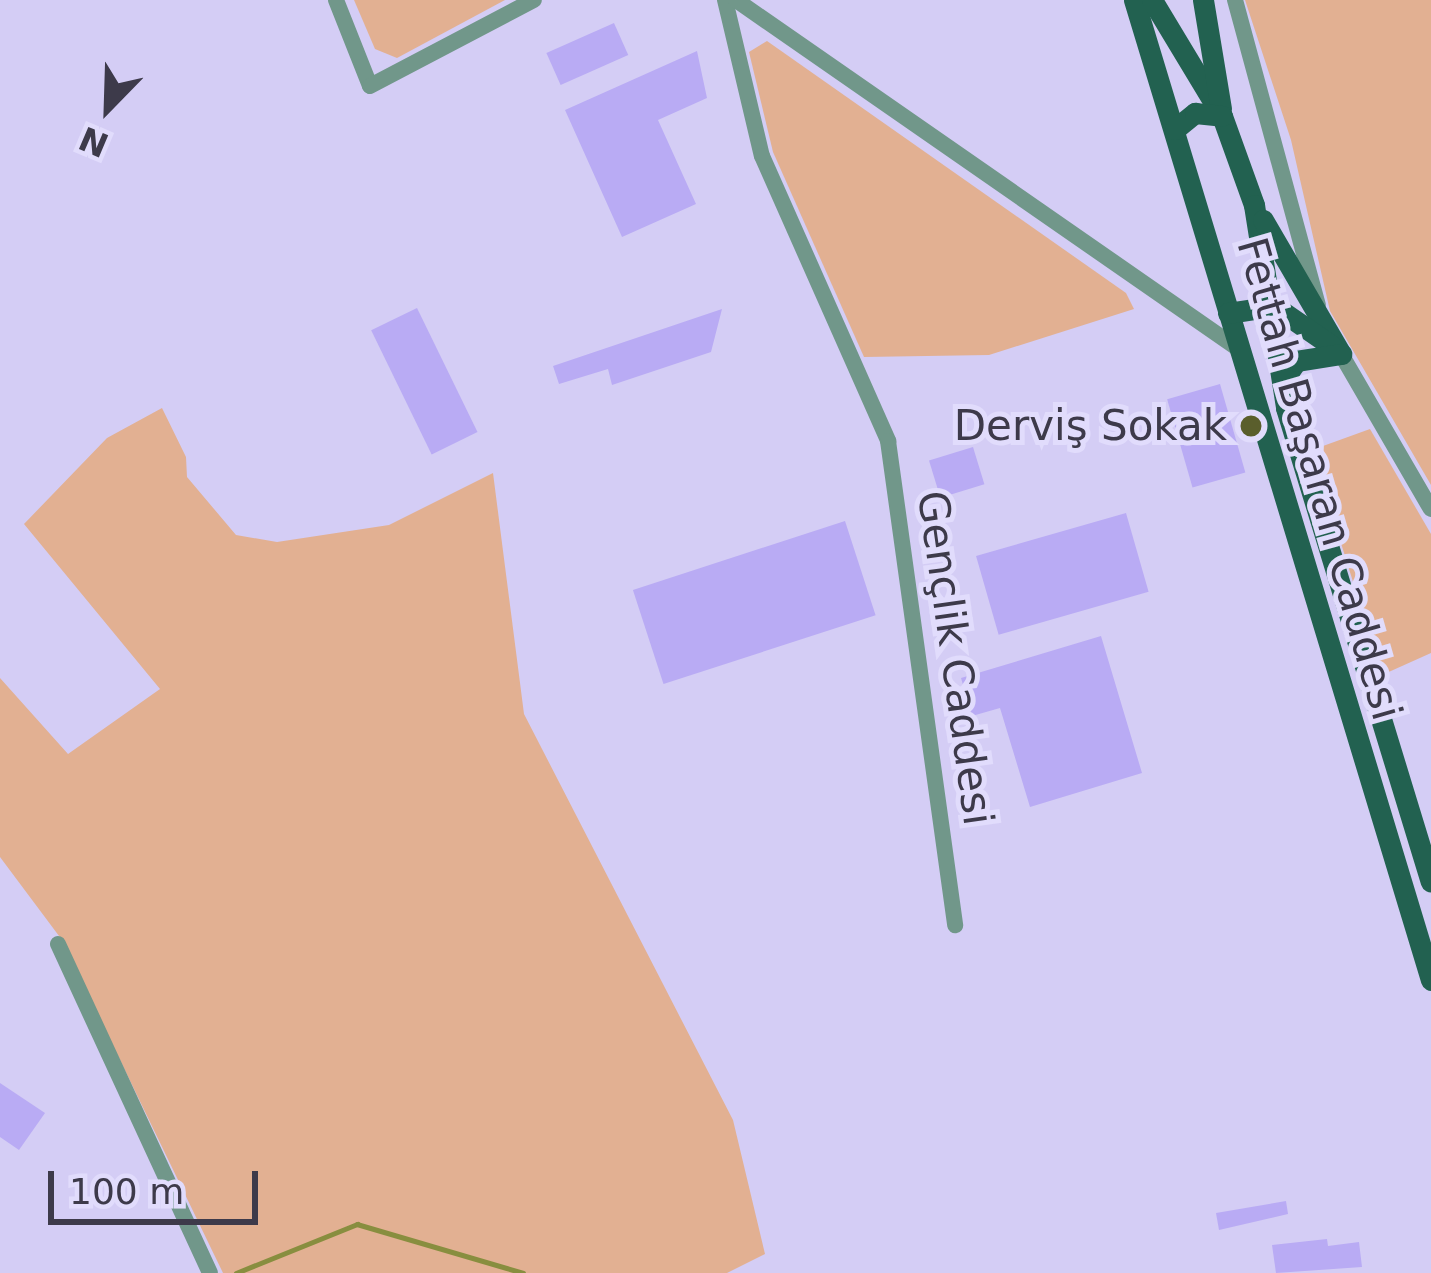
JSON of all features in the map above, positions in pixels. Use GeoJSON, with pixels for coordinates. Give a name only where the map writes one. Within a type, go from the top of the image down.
{"type":"FeatureCollection","features":[{"type":"Feature","properties":{"kind":"main road","name":"Fettah Başaran Caddesi"},"geometry":{"type":"LineString","coordinates":[[1135,0],[1431,980]]}},
{"type":"Feature","properties":{"kind":"main road","name":"Fettah Başaran Caddesi"},"geometry":{"type":"LineString","coordinates":[[1152,0],[1222,116],[1254,205],[1274,305],[1282,382],[1431,881]]}},
{"type":"Feature","properties":{"kind":"main road"},"geometry":{"type":"LineString","coordinates":[[1175,128],[1196,113],[1222,116],[1203,0]]}},
{"type":"Feature","properties":{"kind":"main road"},"geometry":{"type":"LineString","coordinates":[[1147,40],[1172,38],[1207,24]]}},
{"type":"Feature","properties":{"kind":"main road"},"geometry":{"type":"LineString","coordinates":[[1254,205],[1341,354]]}},
{"type":"Feature","properties":{"kind":"main road"},"geometry":{"type":"LineString","coordinates":[[1228,313],[1274,305],[1341,354]]}},
{"type":"Feature","properties":{"kind":"main road"},"geometry":{"type":"LineString","coordinates":[[1282,382],[1296,361],[1341,354]]}},
{"type":"Feature","properties":{"kind":"street"},"geometry":{"type":"LineString","coordinates":[[336,0],[370,86],[534,0]]}},
{"type":"Feature","properties":{"kind":"street","name":"Gençlik Caddesi"},"geometry":{"type":"LineString","coordinates":[[724,0],[762,156],[888,441],[955,925]]}},
{"type":"Feature","properties":{"kind":"street"},"geometry":{"type":"LineString","coordinates":[[736,0],[1240,350]]}},
{"type":"Feature","properties":{"kind":"street"},"geometry":{"type":"LineString","coordinates":[[1234,0],[1320,312]]}},
{"type":"Feature","properties":{"kind":"street"},"geometry":{"type":"LineString","coordinates":[[1341,354],[1431,509]]}},
{"type":"Feature","properties":{"kind":"street"},"geometry":{"type":"LineString","coordinates":[[58,944],[210,1273]]}},
{"type":"Feature","properties":{"kind":"shaded area"},"geometry":{"type":"Polygon","coordinates":[[[354,0],[505,0],[397,58],[375,49],[354,0]]]}},
{"type":"Feature","properties":{"kind":"shaded area"},"geometry":{"type":"Polygon","coordinates":[[[1245,0],[1431,0],[1431,485],[1330,311],[1291,140],[1245,0]]]}},
{"type":"Feature","properties":{"kind":"shaded area"},"geometry":{"type":"Polygon","coordinates":[[[767,41],[1126,293],[1134,309],[989,355],[864,357],[773,152],[749,52],[767,41]]]}},
{"type":"Feature","properties":{"kind":"shaded area"},"geometry":{"type":"Polygon","coordinates":[[[162,408],[186,457],[187,477],[236,535],[277,542],[389,525],[493,473],[524,714],[733,1120],[765,1254],[727,1273],[223,1273],[62,940],[0,857],[0,678],[68,754],[160,689],[24,524],[107,438],[162,408]]]}},
{"type":"Feature","properties":{"kind":"shaded area"},"geometry":{"type":"Polygon","coordinates":[[[1370,429],[1431,534],[1431,653],[1382,675],[1312,450],[1370,429]]]}},
{"type":"Feature","properties":{"kind":"building"},"geometry":{"type":"Polygon","coordinates":[[[614,23],[628,55],[561,85],[546,53],[614,23]]]}},
{"type":"Feature","properties":{"kind":"building"},"geometry":{"type":"Polygon","coordinates":[[[697,51],[707,98],[658,120],[696,204],[622,237],[565,110],[697,51]]]}},
{"type":"Feature","properties":{"kind":"building"},"geometry":{"type":"Polygon","coordinates":[[[417,308],[477,432],[432,454],[371,330],[417,308]]]}},
{"type":"Feature","properties":{"kind":"building"},"geometry":{"type":"Polygon","coordinates":[[[722,309],[711,352],[612,385],[608,369],[559,384],[553,366],[722,309]]]}},
{"type":"Feature","properties":{"kind":"building"},"geometry":{"type":"Polygon","coordinates":[[[1220,384],[1245,472],[1192,488],[1167,399],[1220,384]]]}},
{"type":"Feature","properties":{"kind":"building"},"geometry":{"type":"Polygon","coordinates":[[[973,447],[984,484],[940,498],[929,460],[973,447]]]}},
{"type":"Feature","properties":{"kind":"building"},"geometry":{"type":"Polygon","coordinates":[[[1126,513],[1149,592],[999,635],[976,556],[1126,513]]]}},
{"type":"Feature","properties":{"kind":"building"},"geometry":{"type":"Polygon","coordinates":[[[845,521],[876,615],[664,684],[633,590],[845,521]]]}},
{"type":"Feature","properties":{"kind":"building"},"geometry":{"type":"Polygon","coordinates":[[[1101,636],[1142,773],[1030,807],[1000,708],[972,716],[961,678],[1101,636]]]}},
{"type":"Feature","properties":{"kind":"building"},"geometry":{"type":"Polygon","coordinates":[[[0,1083],[45,1113],[19,1150],[0,1137],[0,1083]]]}},
{"type":"Feature","properties":{"kind":"building"},"geometry":{"type":"Polygon","coordinates":[[[1286,1201],[1288,1214],[1219,1230],[1216,1213],[1286,1201]]]}},
{"type":"Feature","properties":{"kind":"building"},"geometry":{"type":"Polygon","coordinates":[[[1327,1239],[1328,1246],[1359,1242],[1362,1267],[1276,1273],[1272,1245],[1327,1239]]]}},
{"type":"Feature","properties":{"kind":"waterway"},"geometry":{"type":"LineString","coordinates":[[236,1273],[357,1224],[523,1273]]}},
{"type":"Feature","properties":{"kind":"place","name":"Derviş Sokak"},"geometry":{"type":"Point","coordinates":[1251,426]}}]}
